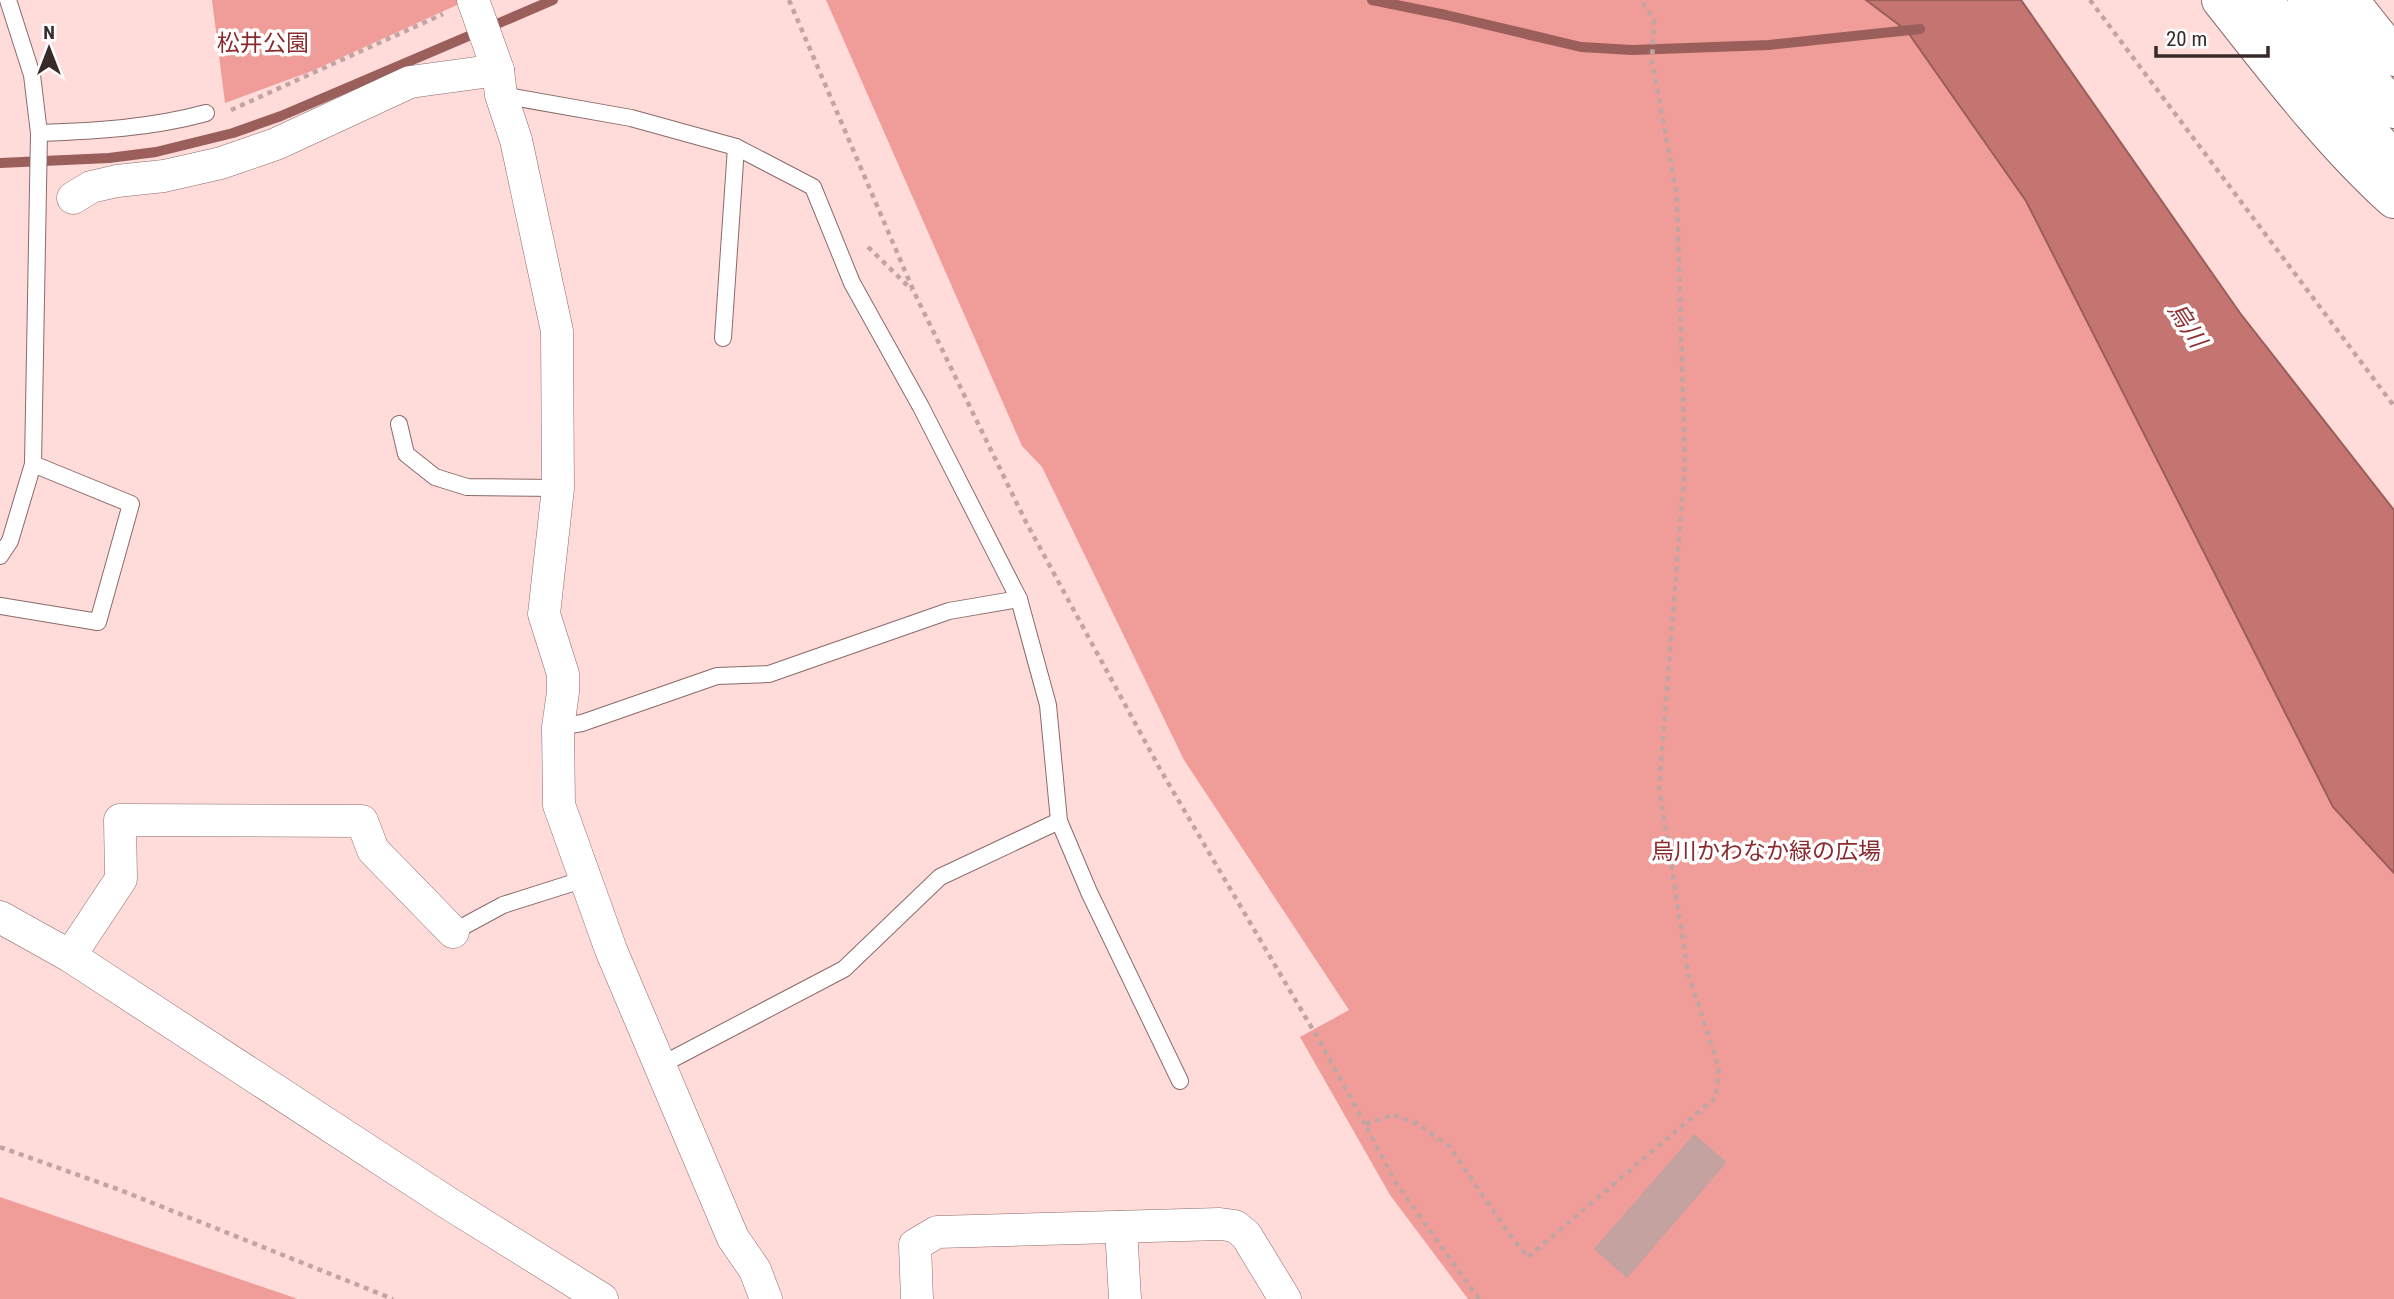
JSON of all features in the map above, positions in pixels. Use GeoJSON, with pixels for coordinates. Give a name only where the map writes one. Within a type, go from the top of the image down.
{"type":"FeatureCollection","features":[{"type":"Feature","properties":{"kind":"highway"},"geometry":{"type":"LineString","coordinates":[[2221,0],[2265,57],[2366,173],[2394,199]]}},
{"type":"Feature","properties":{"kind":"highway"},"geometry":{"type":"LineString","coordinates":[[2263,0],[2394,162]]}},
{"type":"Feature","properties":{"kind":"highway"},"geometry":{"type":"LineString","coordinates":[[2307,0],[2394,109]]}},
{"type":"Feature","properties":{"kind":"highway"},"geometry":{"type":"LineString","coordinates":[[2349,0],[2394,57]]}},
{"type":"Feature","properties":{"kind":"highway"},"geometry":{"type":"LineString","coordinates":[[2365,0],[2394,46]]}},
{"type":"Feature","properties":{"kind":"street"},"geometry":{"type":"LineString","coordinates":[[478,13],[516,141],[557,331],[558,488],[544,614],[563,674],[558,727],[559,805],[611,950],[733,1238],[755,1270],[766,1299]]}},
{"type":"Feature","properties":{"kind":"street"},"geometry":{"type":"LineString","coordinates":[[73,198],[91,187],[164,176],[276,144],[410,82],[500,83]]}},
{"type":"Feature","properties":{"kind":"street"},"geometry":{"type":"LineString","coordinates":[[70,956],[121,879],[120,820],[362,821],[373,850],[453,932]]}},
{"type":"Feature","properties":{"kind":"street"},"geometry":{"type":"LineString","coordinates":[[0,917],[70,956],[448,1203],[602,1299]]}},
{"type":"Feature","properties":{"kind":"street"},"geometry":{"type":"LineString","coordinates":[[917,1299],[915,1245],[937,1232],[1220,1224],[1235,1226],[1246,1235],[1285,1299]]}},
{"type":"Feature","properties":{"kind":"street"},"geometry":{"type":"LineString","coordinates":[[1121,1227],[1125,1299]]}},
{"type":"Feature","properties":{"kind":"lane"},"geometry":{"type":"LineString","coordinates":[[0,556],[10,541],[33,464],[39,133],[32,75],[7,8]]}},
{"type":"Feature","properties":{"kind":"lane"},"geometry":{"type":"LineString","coordinates":[[500,83],[736,147],[813,187],[852,283],[921,407],[1019,599],[1048,705],[1059,821],[1089,892],[1180,1081]]}},
{"type":"Feature","properties":{"kind":"lane"},"geometry":{"type":"LineString","coordinates":[[39,133],[117,130],[172,122],[206,113]]}},
{"type":"Feature","properties":{"kind":"lane"},"geometry":{"type":"LineString","coordinates":[[723,338],[736,147]]}},
{"type":"Feature","properties":{"kind":"lane"},"geometry":{"type":"LineString","coordinates":[[399,424],[406,454],[435,477],[467,487],[558,488]]}},
{"type":"Feature","properties":{"kind":"lane"},"geometry":{"type":"LineString","coordinates":[[0,606],[98,622],[131,504],[33,464]]}},
{"type":"Feature","properties":{"kind":"lane"},"geometry":{"type":"LineString","coordinates":[[558,727],[582,723],[717,676],[768,674],[949,611],[1019,599]]}},
{"type":"Feature","properties":{"kind":"lane"},"geometry":{"type":"LineString","coordinates":[[661,1065],[844,970],[940,877],[1059,821]]}},
{"type":"Feature","properties":{"kind":"lane"},"geometry":{"type":"LineString","coordinates":[[453,932],[503,905],[585,879]]}},
{"type":"Feature","properties":{"kind":"path"},"geometry":{"type":"LineString","coordinates":[[789,0],[914,292],[1026,522],[1160,769],[1323,1046],[1396,1183],[1479,1299]]}},
{"type":"Feature","properties":{"kind":"path"},"geometry":{"type":"LineString","coordinates":[[1365,1124],[1393,1115],[1416,1123],[1449,1146],[1528,1257],[1716,1097],[1719,1068],[1688,972],[1659,787],[1685,464],[1677,196],[1652,61],[1654,20],[1641,0]]}},
{"type":"Feature","properties":{"kind":"path"},"geometry":{"type":"LineString","coordinates":[[2090,0],[2394,406]]}},
{"type":"Feature","properties":{"kind":"path"},"geometry":{"type":"LineString","coordinates":[[206,113],[228,111],[478,13]]}},
{"type":"Feature","properties":{"kind":"path"},"geometry":{"type":"LineString","coordinates":[[0,1147],[145,1199],[393,1299]]}},
{"type":"Feature","properties":{"kind":"green space","name":"松井公園"},"geometry":{"type":"Polygon","coordinates":[[[212,0],[458,0],[459,4],[312,71],[225,103],[212,0]]]}},
{"type":"Feature","properties":{"kind":"green space","name":"烏川かわなか緑の広場"},"geometry":{"type":"Polygon","coordinates":[[[826,0],[1866,0],[1907,31],[2026,201],[2333,807],[2394,873],[2394,1299],[1468,1299],[1390,1195],[1300,1037],[1349,1010],[1184,760],[1042,467],[1022,446],[826,0]]]}},
{"type":"Feature","properties":{"kind":"green space"},"geometry":{"type":"Polygon","coordinates":[[[0,1197],[295,1298],[297,1299],[0,1299],[0,1197]]]}},
{"type":"Feature","properties":{"kind":"water","name":"烏川"},"geometry":{"type":"Polygon","coordinates":[[[1866,0],[2021,0],[2240,313],[2394,510],[2394,873],[2333,807],[2026,201],[1907,31],[1866,0]]]}},
{"type":"Feature","properties":{"kind":"building"},"geometry":{"type":"Polygon","coordinates":[[[1694,1134],[1727,1162],[1627,1278],[1594,1249],[1694,1134]]]}},
{"type":"Feature","properties":{"kind":"waterway"},"geometry":{"type":"LineString","coordinates":[[0,163],[109,158],[156,152],[233,133],[281,116],[553,0]]}},
{"type":"Feature","properties":{"kind":"waterway"},"geometry":{"type":"LineString","coordinates":[[1372,0],[1581,47],[1632,50],[1769,45],[1920,29]]}}]}
